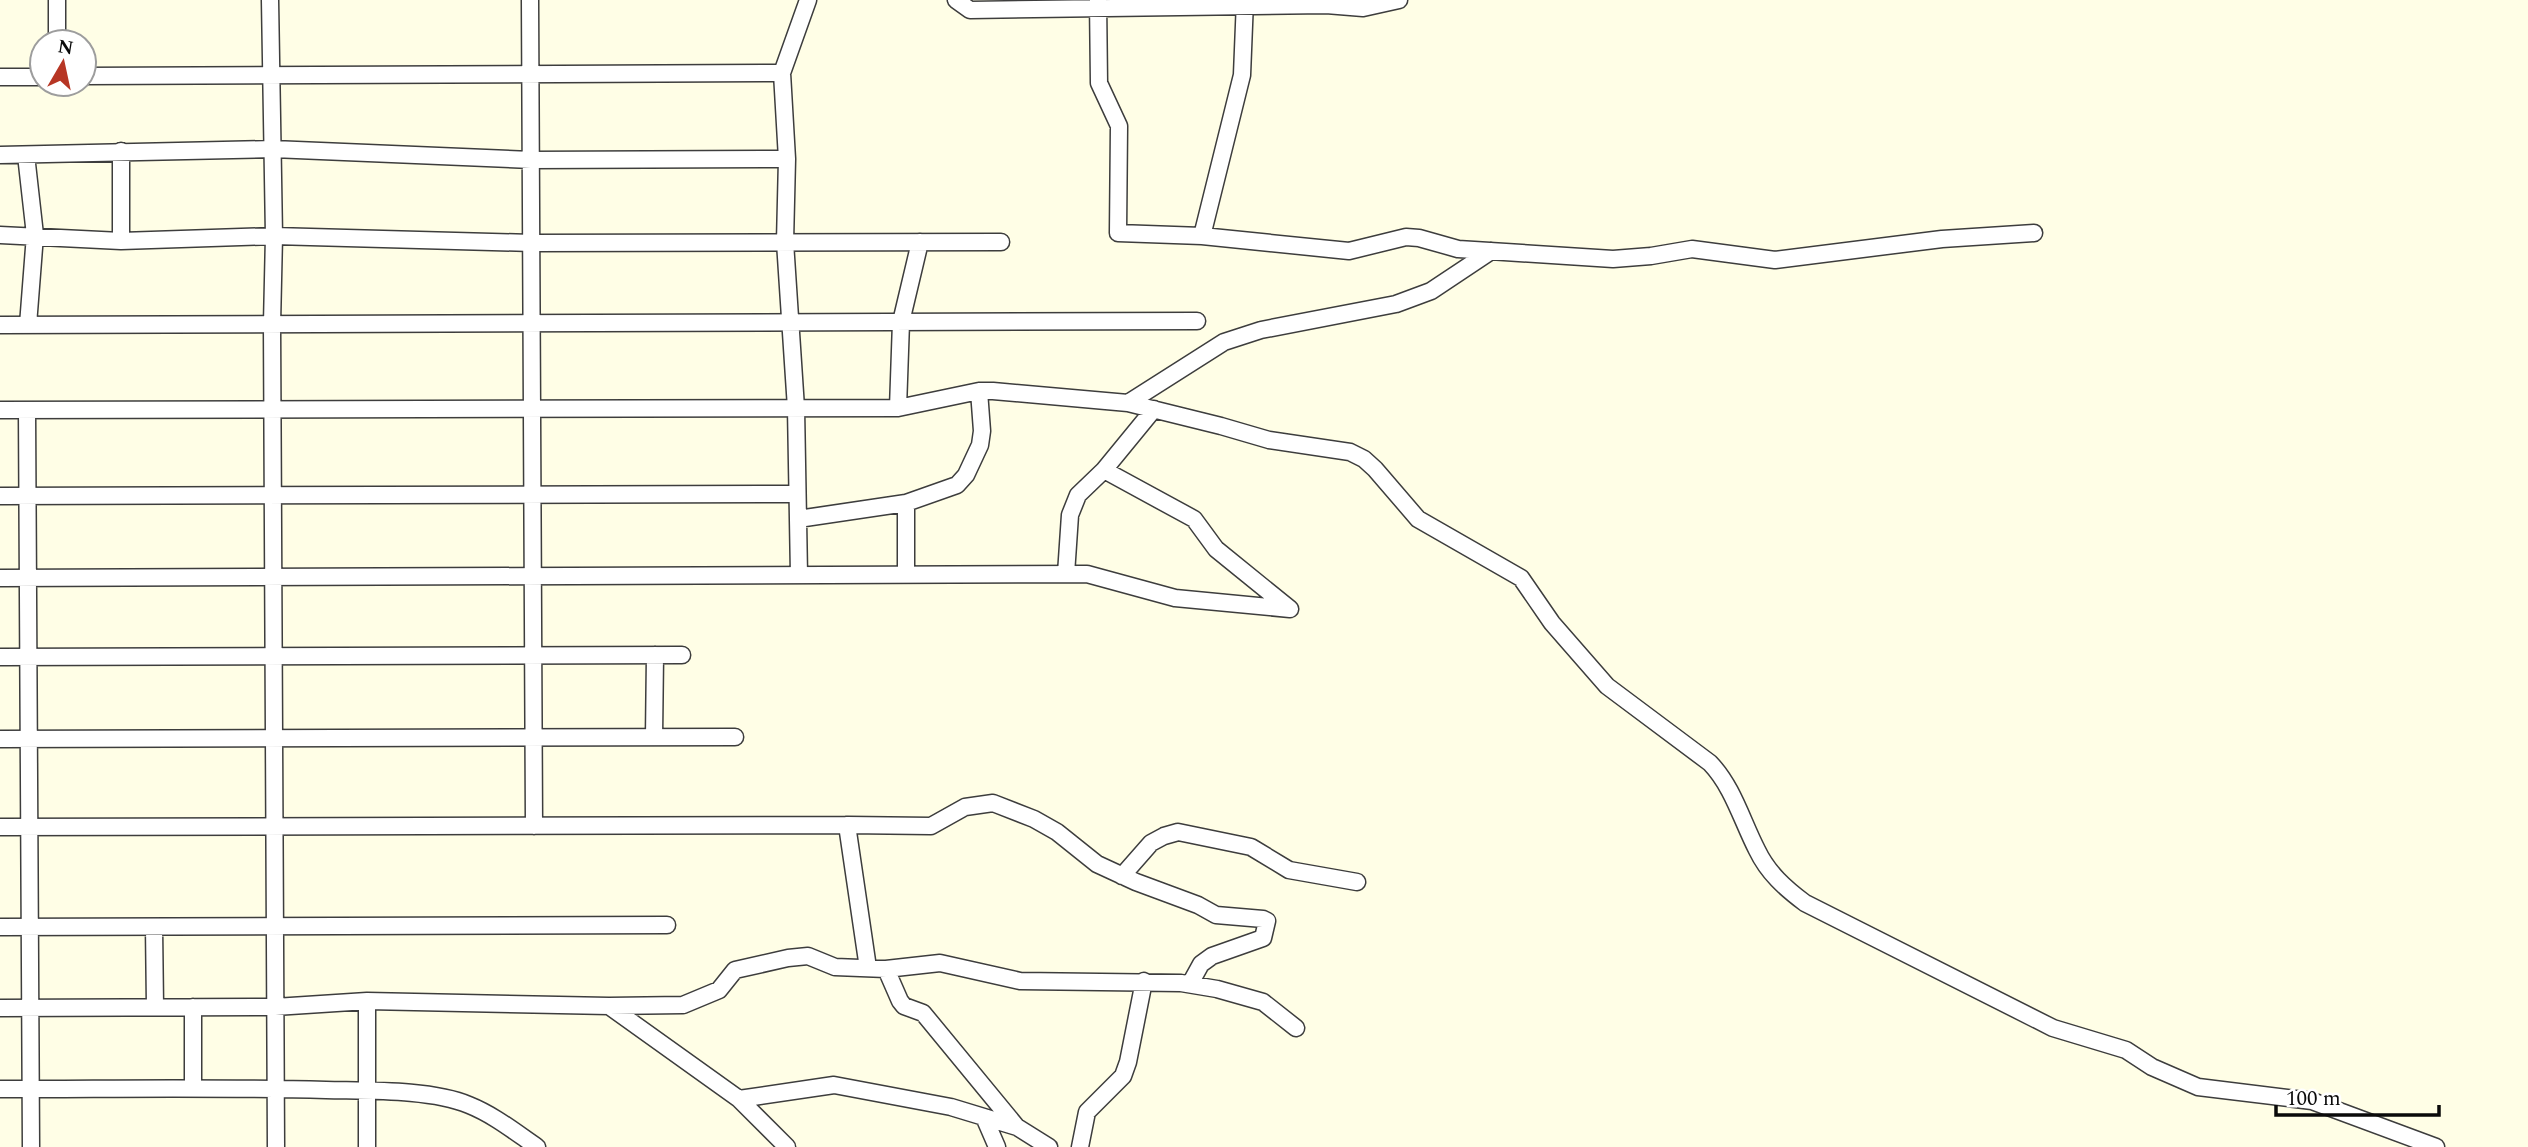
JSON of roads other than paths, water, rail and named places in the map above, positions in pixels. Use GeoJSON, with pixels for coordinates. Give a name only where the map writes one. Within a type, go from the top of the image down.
{"type":"FeatureCollection","features":[{"type":"Feature","properties":{"kind":"street"},"geometry":{"type":"LineString","coordinates":[[57,0],[57,28]]}},
{"type":"Feature","properties":{"kind":"street"},"geometry":{"type":"LineString","coordinates":[[270,0],[274,236],[272,410],[276,1147]]}},
{"type":"Feature","properties":{"kind":"street"},"geometry":{"type":"LineString","coordinates":[[530,0],[534,826]]}},
{"type":"Feature","properties":{"kind":"street"},"geometry":{"type":"LineString","coordinates":[[799,575],[796,408],[785,242],[787,159],[782,73],[808,0]]}},
{"type":"Feature","properties":{"kind":"street"},"geometry":{"type":"LineString","coordinates":[[956,0],[970,10],[1098,4],[1245,3],[1363,8],[1399,0]]}},
{"type":"Feature","properties":{"kind":"street"},"geometry":{"type":"LineString","coordinates":[[1202,236],[1242,75],[1245,3]]}},
{"type":"Feature","properties":{"kind":"street"},"geometry":{"type":"LineString","coordinates":[[1098,4],[1099,83],[1119,126],[1118,233],[1202,236],[1349,251],[1406,237],[1458,249],[1613,258],[1651,256],[1692,249],[1775,260],[1942,239],[2034,233]]}},
{"type":"Feature","properties":{"kind":"street"},"geometry":{"type":"LineString","coordinates":[[98,76],[782,73]]}},
{"type":"Feature","properties":{"kind":"street"},"geometry":{"type":"LineString","coordinates":[[0,77],[28,77]]}},
{"type":"Feature","properties":{"kind":"street"},"geometry":{"type":"LineString","coordinates":[[0,155],[273,149],[531,160],[787,159]]}},
{"type":"Feature","properties":{"kind":"street"},"geometry":{"type":"LineString","coordinates":[[121,151],[121,241]]}},
{"type":"Feature","properties":{"kind":"street"},"geometry":{"type":"LineString","coordinates":[[26,155],[35,235],[28,325]]}},
{"type":"Feature","properties":{"kind":"street"},"geometry":{"type":"LineString","coordinates":[[0,235],[121,241],[274,236],[531,243],[1001,242]]}},
{"type":"Feature","properties":{"kind":"street"},"geometry":{"type":"LineString","coordinates":[[898,408],[901,322],[920,242]]}},
{"type":"Feature","properties":{"kind":"street"},"geometry":{"type":"LineString","coordinates":[[1128,402],[1224,342],[1261,330],[1396,303],[1431,291],[1491,251]]}},
{"type":"Feature","properties":{"kind":"street"},"geometry":{"type":"LineString","coordinates":[[0,325],[1197,321]]}},
{"type":"Feature","properties":{"kind":"street"},"geometry":{"type":"LineString","coordinates":[[798,519],[906,503],[957,485],[966,475],[980,445],[982,431],[979,391]]}},
{"type":"Feature","properties":{"kind":"street"},"geometry":{"type":"LineString","coordinates":[[0,410],[898,408],[979,391],[1016,392],[1128,402],[1269,440],[1350,452],[1364,459],[1418,519],[1513,571],[1521,578],[1552,623],[1607,686],[1710,763],[1722,776],[1758,852],[1774,876],[1787,890],[1813,907],[2053,1028],[2126,1050],[2152,1067],[2198,1087],[2312,1101],[2436,1147]]}},
{"type":"Feature","properties":{"kind":"street"},"geometry":{"type":"LineString","coordinates":[[1066,574],[1070,515],[1078,495],[1104,470],[1154,409]]}},
{"type":"Feature","properties":{"kind":"street"},"geometry":{"type":"LineString","coordinates":[[27,410],[31,1147]]}},
{"type":"Feature","properties":{"kind":"street"},"geometry":{"type":"LineString","coordinates":[[0,578],[1087,574],[1175,598],[1290,609],[1216,549],[1194,519],[1104,470]]}},
{"type":"Feature","properties":{"kind":"street"},"geometry":{"type":"LineString","coordinates":[[0,496],[797,494]]}},
{"type":"Feature","properties":{"kind":"street"},"geometry":{"type":"LineString","coordinates":[[906,503],[906,575]]}},
{"type":"Feature","properties":{"kind":"street"},"geometry":{"type":"LineString","coordinates":[[654,737],[655,655]]}},
{"type":"Feature","properties":{"kind":"street"},"geometry":{"type":"LineString","coordinates":[[0,657],[682,655]]}},
{"type":"Feature","properties":{"kind":"street"},"geometry":{"type":"LineString","coordinates":[[0,739],[735,737]]}},
{"type":"Feature","properties":{"kind":"street"},"geometry":{"type":"LineString","coordinates":[[0,827],[931,826],[965,807],[993,803],[1034,819],[1057,832],[1089,858],[1122,876],[1198,905],[1216,915],[1267,921],[1264,938],[1212,956],[1201,964],[1190,984]]}},
{"type":"Feature","properties":{"kind":"street"},"geometry":{"type":"LineString","coordinates":[[847,825],[868,968]]}},
{"type":"Feature","properties":{"kind":"street"},"geometry":{"type":"LineString","coordinates":[[1122,876],[1151,843],[1178,832],[1251,847],[1289,870],[1357,883]]}},
{"type":"Feature","properties":{"kind":"street"},"geometry":{"type":"LineString","coordinates":[[0,927],[667,925]]}},
{"type":"Feature","properties":{"kind":"street"},"geometry":{"type":"LineString","coordinates":[[154,927],[155,1007]]}},
{"type":"Feature","properties":{"kind":"street"},"geometry":{"type":"LineString","coordinates":[[0,1008],[275,1007],[367,1002],[682,1005],[719,990],[735,970],[808,956],[835,967],[886,969],[940,963],[1020,981],[1144,981],[1190,984],[1263,1002],[1296,1028]]}},
{"type":"Feature","properties":{"kind":"street"},"geometry":{"type":"LineString","coordinates":[[886,969],[904,1006],[923,1013],[1017,1127]]}},
{"type":"Feature","properties":{"kind":"street"},"geometry":{"type":"LineString","coordinates":[[1080,1147],[1087,1112],[1118,1082],[1125,1069],[1144,981]]}},
{"type":"Feature","properties":{"kind":"street"},"geometry":{"type":"LineString","coordinates":[[367,1002],[367,1147]]}},
{"type":"Feature","properties":{"kind":"street"},"geometry":{"type":"LineString","coordinates":[[609,1006],[739,1099],[787,1147]]}},
{"type":"Feature","properties":{"kind":"street"},"geometry":{"type":"LineString","coordinates":[[193,1007],[193,1088]]}},
{"type":"Feature","properties":{"kind":"street"},"geometry":{"type":"LineString","coordinates":[[739,1099],[834,1085],[951,1107],[1017,1127],[1049,1147]]}},
{"type":"Feature","properties":{"kind":"street"},"geometry":{"type":"LineString","coordinates":[[0,1089],[276,1088],[440,1097],[468,1105],[497,1120],[537,1147]]}},
{"type":"Feature","properties":{"kind":"street"},"geometry":{"type":"LineString","coordinates":[[984,1117],[996,1147]]}}]}
